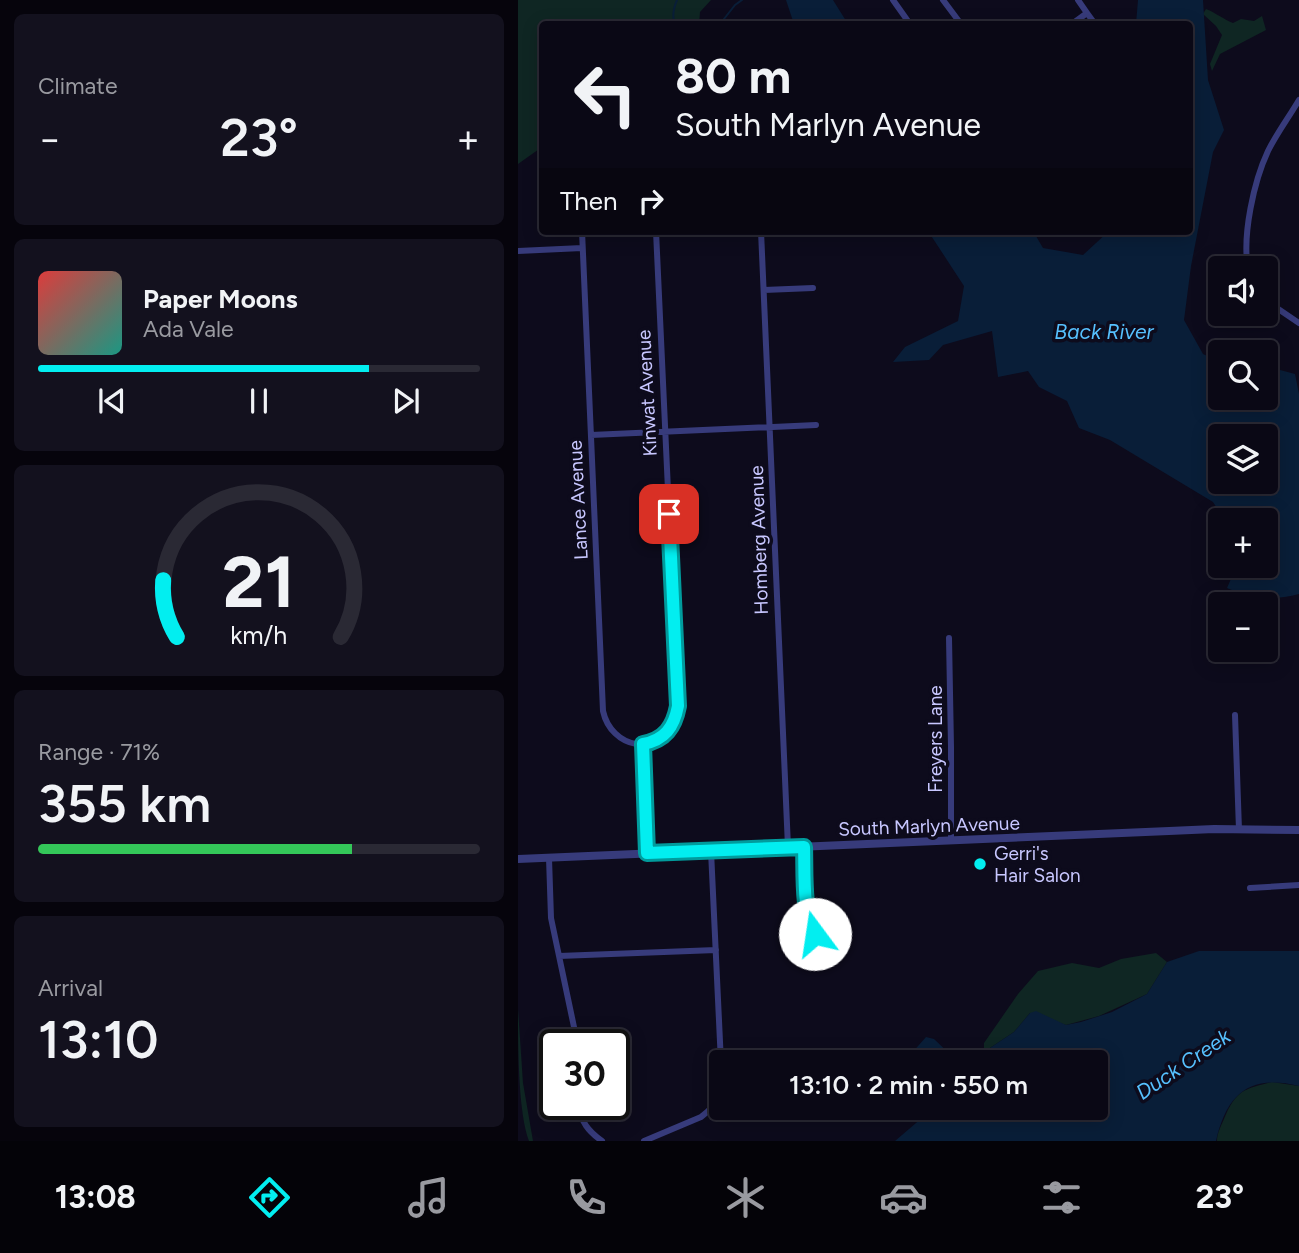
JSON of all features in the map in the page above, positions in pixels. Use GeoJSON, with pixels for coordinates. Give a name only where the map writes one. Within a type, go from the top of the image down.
{"type":"FeatureCollection","features":[{"type":"Feature","properties":{"kind":"street"},"geometry":{"type":"LineString","coordinates":[[893,0],[908,21]]}},
{"type":"Feature","properties":{"kind":"street"},"geometry":{"type":"LineString","coordinates":[[943,0],[959,21]]}},
{"type":"Feature","properties":{"kind":"street"},"geometry":{"type":"LineString","coordinates":[[1078,0],[1093,21]]}},
{"type":"Feature","properties":{"kind":"street"},"geometry":{"type":"LineString","coordinates":[[1076,21],[1087,13]]}},
{"type":"Feature","properties":{"kind":"street"},"geometry":{"type":"LineString","coordinates":[[1246,256],[1247,227],[1261,169],[1275,138],[1299,100]]}},
{"type":"Feature","properties":{"kind":"street","name":"Lance Avenue"},"geometry":{"type":"LineString","coordinates":[[582,235],[603,711],[608,725],[619,738],[632,744],[643,744]]}},
{"type":"Feature","properties":{"kind":"street","name":"Kinwat Avenue"},"geometry":{"type":"LineString","coordinates":[[643,744],[666,734],[674,722],[678,706],[656,235]]}},
{"type":"Feature","properties":{"kind":"street","name":"Homberg Avenue"},"geometry":{"type":"LineString","coordinates":[[761,235],[788,847]]}},
{"type":"Feature","properties":{"kind":"street"},"geometry":{"type":"LineString","coordinates":[[518,251],[582,248]]}},
{"type":"Feature","properties":{"kind":"street"},"geometry":{"type":"LineString","coordinates":[[764,290],[813,288]]}},
{"type":"Feature","properties":{"kind":"street"},"geometry":{"type":"LineString","coordinates":[[1278,309],[1299,323]]}},
{"type":"Feature","properties":{"kind":"street"},"geometry":{"type":"LineString","coordinates":[[591,435],[816,425]]}},
{"type":"Feature","properties":{"kind":"street","name":"Freyers Lane"},"geometry":{"type":"LineString","coordinates":[[949,638],[951,841]]}},
{"type":"Feature","properties":{"kind":"street"},"geometry":{"type":"LineString","coordinates":[[1235,715],[1239,830]]}},
{"type":"Feature","properties":{"kind":"street"},"geometry":{"type":"LineString","coordinates":[[643,744],[647,853]]}},
{"type":"Feature","properties":{"kind":"street","name":"South Marlyn Avenue"},"geometry":{"type":"LineString","coordinates":[[518,859],[1155,831],[1299,830]]}},
{"type":"Feature","properties":{"kind":"street"},"geometry":{"type":"LineString","coordinates":[[804,847],[807,913],[815,934]]}},
{"type":"Feature","properties":{"kind":"street"},"geometry":{"type":"LineString","coordinates":[[711,851],[720,1050]]}},
{"type":"Feature","properties":{"kind":"street"},"geometry":{"type":"LineString","coordinates":[[549,858],[551,918],[574,1029]]}},
{"type":"Feature","properties":{"kind":"street"},"geometry":{"type":"LineString","coordinates":[[1250,888],[1299,886]]}},
{"type":"Feature","properties":{"kind":"street"},"geometry":{"type":"LineString","coordinates":[[559,956],[716,950]]}},
{"type":"Feature","properties":{"kind":"street"},"geometry":{"type":"LineString","coordinates":[[644,1141],[701,1117],[709,1111]]}},
{"type":"Feature","properties":{"kind":"street"},"geometry":{"type":"LineString","coordinates":[[582,1120],[600,1140]]}},
{"type":"Feature","properties":{"kind":"green space"},"geometry":{"type":"Polygon","coordinates":[[[518,0],[711,0],[700,12],[699,21],[539,21],[539,149],[518,164],[518,0]]]}},
{"type":"Feature","properties":{"kind":"green space"},"geometry":{"type":"Polygon","coordinates":[[[1206,9],[1233,23],[1241,19],[1254,21],[1262,16],[1266,30],[1220,54],[1212,71],[1210,64],[1222,35],[1203,14],[1206,9]]]}},
{"type":"Feature","properties":{"kind":"green space"},"geometry":{"type":"Polygon","coordinates":[[[1156,953],[1167,962],[1147,994],[1099,1016],[1066,1025],[1030,1013],[1014,1032],[984,1050],[984,1043],[1018,994],[1038,971],[1072,963],[1099,968],[1121,959],[1156,953]]]}},
{"type":"Feature","properties":{"kind":"green space"},"geometry":{"type":"Polygon","coordinates":[[[518,1009],[523,1083],[533,1141],[529,1141],[523,1113],[519,1077],[518,1009]]]}},
{"type":"Feature","properties":{"kind":"green space"},"geometry":{"type":"Polygon","coordinates":[[[1272,1082],[1299,1086],[1299,1141],[1217,1141],[1218,1132],[1237,1096],[1248,1089],[1272,1082]]]}},
{"type":"Feature","properties":{"kind":"water"},"geometry":{"type":"Polygon","coordinates":[[[786,0],[833,0],[846,21],[793,21],[786,0]]]}},
{"type":"Feature","properties":{"kind":"water","name":"Back River"},"geometry":{"type":"Polygon","coordinates":[[[1138,0],[1203,0],[1208,80],[1224,130],[1213,152],[1191,266],[1184,320],[1203,354],[1208,356],[1208,410],[1278,410],[1278,370],[1295,374],[1299,394],[1299,594],[1278,598],[1278,592],[1237,592],[1227,588],[1231,578],[1278,578],[1278,508],[1217,508],[1213,502],[1110,440],[1079,428],[1067,401],[1039,387],[1028,371],[998,377],[992,331],[943,345],[929,360],[893,362],[905,347],[958,321],[964,286],[931,235],[1035,235],[1043,248],[1083,255],[1105,235],[1193,235],[1193,21],[1136,21],[1138,0]]]}},
{"type":"Feature","properties":{"kind":"water","name":"Duck Creek"},"geometry":{"type":"Polygon","coordinates":[[[1199,951],[1299,951],[1299,1086],[1267,1083],[1254,1085],[1243,1091],[1227,1110],[1216,1141],[895,1141],[920,1120],[1108,1120],[1108,1050],[987,1050],[1014,1032],[1030,1013],[1036,1011],[1066,1025],[1112,1012],[1147,994],[1167,962],[1199,951]]]}},
{"type":"Feature","properties":{"kind":"water"},"geometry":{"type":"Polygon","coordinates":[[[926,1037],[934,1039],[946,1050],[915,1050],[926,1037]]]}},
{"type":"Feature","properties":{"kind":"waterway"},"geometry":{"type":"LineString","coordinates":[[674,21],[677,0]]}},
{"type":"Feature","properties":{"kind":"waterway"},"geometry":{"type":"LineString","coordinates":[[722,21],[742,0]]}},
{"type":"Feature","properties":{"kind":"place","name":"Gerri's Hair Salon"},"geometry":{"type":"Point","coordinates":[980,864]}},
{"type":"Feature","properties":{"kind":"route"},"geometry":{"type":"LineString","coordinates":[[669,514],[678,706],[674,722],[666,734],[643,744],[647,853],[804,847],[807,913],[815,934]]}}]}
